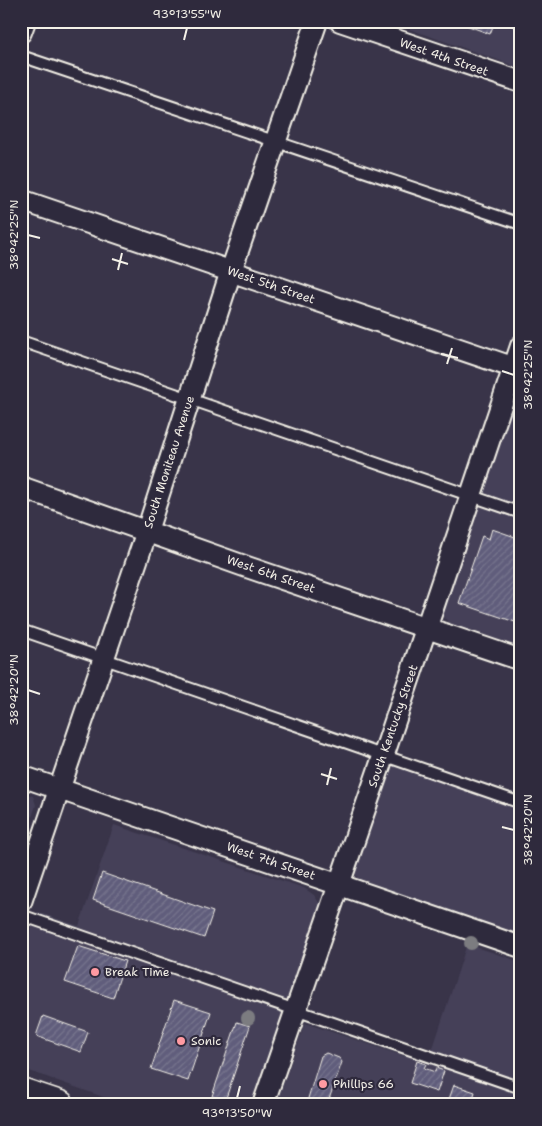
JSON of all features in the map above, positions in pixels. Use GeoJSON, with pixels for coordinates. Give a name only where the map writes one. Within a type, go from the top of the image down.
{"type":"FeatureCollection","features":[{"type":"Feature","properties":{"kind":"highway"},"geometry":{"type":"LineString","coordinates":[[21,1092],[60,1105]]}},
{"type":"Feature","properties":{"kind":"street"},"geometry":{"type":"LineString","coordinates":[[21,32],[25,21]]}},
{"type":"Feature","properties":{"kind":"street","name":"South Moniteau Avenue"},"geometry":{"type":"LineString","coordinates":[[21,902],[147,531],[231,271],[317,21]]}},
{"type":"Feature","properties":{"kind":"street","name":"West 4th Street"},"geometry":{"type":"LineString","coordinates":[[340,21],[521,82]]}},
{"type":"Feature","properties":{"kind":"street","name":"West 5th Street"},"geometry":{"type":"LineString","coordinates":[[21,200],[517,368]]}},
{"type":"Feature","properties":{"kind":"street","name":"South Kentucky Street"},"geometry":{"type":"LineString","coordinates":[[263,1105],[297,1010],[470,496],[517,368],[521,346]]}},
{"type":"Feature","properties":{"kind":"street","name":"West 6th Street"},"geometry":{"type":"LineString","coordinates":[[21,487],[521,660]]}},
{"type":"Feature","properties":{"kind":"street","name":"West 7th Street"},"geometry":{"type":"LineString","coordinates":[[21,776],[521,947]]}},
{"type":"Feature","properties":{"kind":"lane"},"geometry":{"type":"LineString","coordinates":[[21,56],[521,224]]}},
{"type":"Feature","properties":{"kind":"lane"},"geometry":{"type":"LineString","coordinates":[[21,341],[521,513]]}},
{"type":"Feature","properties":{"kind":"lane"},"geometry":{"type":"LineString","coordinates":[[21,630],[384,754],[521,803]]}},
{"type":"Feature","properties":{"kind":"lane"},"geometry":{"type":"LineString","coordinates":[[21,914],[521,1088]]}},
{"type":"Feature","properties":{"kind":"shaded area"},"geometry":{"type":"Polygon","coordinates":[[[386,21],[521,21],[521,68],[386,21]]]}},
{"type":"Feature","properties":{"kind":"shaded area"},"geometry":{"type":"Polygon","coordinates":[[[521,379],[521,648],[450,624],[441,614],[521,379]]]}},
{"type":"Feature","properties":{"kind":"shaded area"},"geometry":{"type":"Polygon","coordinates":[[[394,753],[521,796],[521,937],[365,885],[358,880],[354,871],[394,753]]]}},
{"type":"Feature","properties":{"kind":"shaded area"},"geometry":{"type":"Polygon","coordinates":[[[21,792],[33,796],[36,805],[21,851],[21,792]]]}},
{"type":"Feature","properties":{"kind":"shaded area"},"geometry":{"type":"Polygon","coordinates":[[[114,825],[304,888],[314,895],[320,904],[251,1105],[126,1105],[21,1068],[21,955],[37,912],[79,926],[114,825]]]}},
{"type":"Feature","properties":{"kind":"shaded area"},"geometry":{"type":"Polygon","coordinates":[[[467,944],[521,962],[521,1080],[512,1105],[276,1105],[305,1023],[404,1056],[408,1043],[432,1051],[467,944]]]}},
{"type":"Feature","properties":{"kind":"building"},"geometry":{"type":"Polygon","coordinates":[[[455,21],[495,21],[490,34],[455,21]]]}},
{"type":"Feature","properties":{"kind":"building"},"geometry":{"type":"Polygon","coordinates":[[[513,21],[521,21],[521,29],[512,26],[513,21]]]}},
{"type":"Feature","properties":{"kind":"building"},"geometry":{"type":"Polygon","coordinates":[[[492,529],[521,539],[521,624],[459,603],[482,536],[489,539],[492,529]]]}},
{"type":"Feature","properties":{"kind":"building"},"geometry":{"type":"Polygon","coordinates":[[[102,873],[213,912],[204,938],[93,900],[102,873]]]}},
{"type":"Feature","properties":{"kind":"building","name":"Break Time"},"geometry":{"type":"Polygon","coordinates":[[[78,946],[125,961],[113,998],[65,982],[78,946]]]}},
{"type":"Feature","properties":{"kind":"building","name":"Sonic"},"geometry":{"type":"Polygon","coordinates":[[[174,1000],[211,1012],[188,1081],[151,1069],[174,1000]]]}},
{"type":"Feature","properties":{"kind":"building"},"geometry":{"type":"Polygon","coordinates":[[[43,1016],[88,1032],[81,1052],[36,1036],[43,1016]]]}},
{"type":"Feature","properties":{"kind":"building"},"geometry":{"type":"Polygon","coordinates":[[[237,1022],[250,1026],[225,1101],[212,1096],[237,1022]]]}},
{"type":"Feature","properties":{"kind":"building","name":"Phillips 66"},"geometry":{"type":"Polygon","coordinates":[[[326,1053],[339,1058],[342,1062],[327,1105],[306,1105],[321,1056],[326,1053]]]}},
{"type":"Feature","properties":{"kind":"building"},"geometry":{"type":"Polygon","coordinates":[[[417,1061],[426,1064],[424,1068],[435,1072],[436,1068],[444,1071],[437,1092],[410,1083],[417,1061]]]}},
{"type":"Feature","properties":{"kind":"building"},"geometry":{"type":"Polygon","coordinates":[[[454,1085],[475,1092],[471,1105],[447,1105],[454,1085]]]}},
{"type":"Feature","properties":{"kind":"place","name":"Break Time"},"geometry":{"type":"Point","coordinates":[95,972]}},
{"type":"Feature","properties":{"kind":"place","name":"Sonic"},"geometry":{"type":"Point","coordinates":[181,1041]}},
{"type":"Feature","properties":{"kind":"place","name":"Phillips 66"},"geometry":{"type":"Point","coordinates":[323,1084]}}]}
